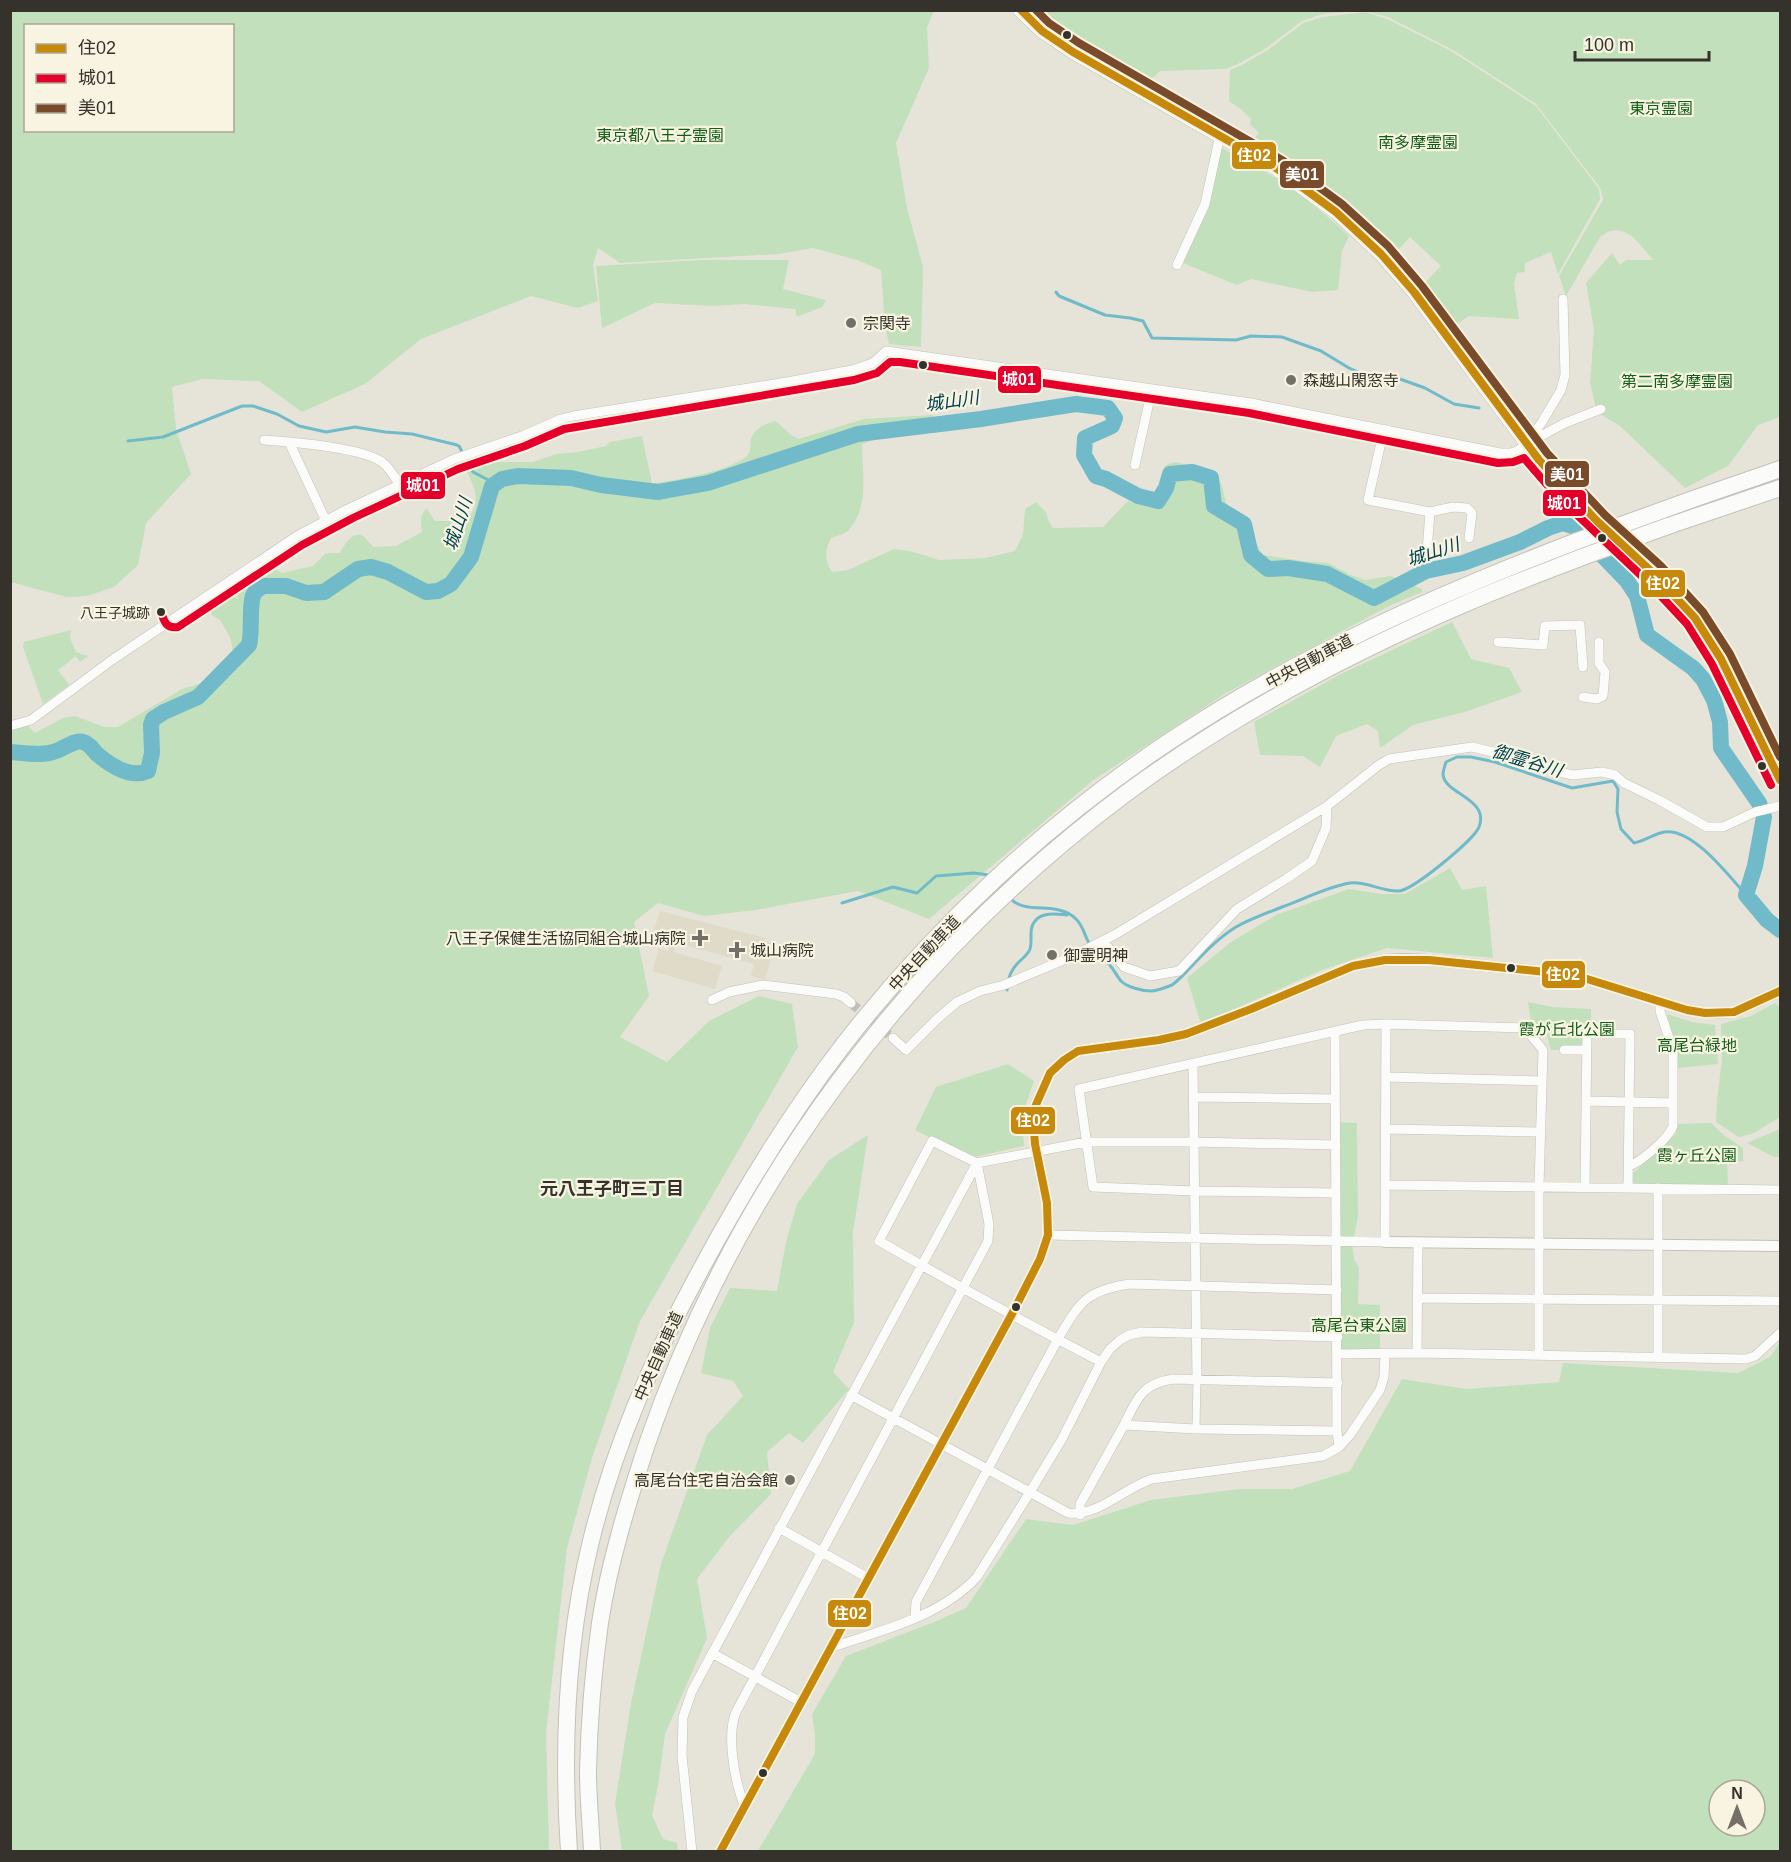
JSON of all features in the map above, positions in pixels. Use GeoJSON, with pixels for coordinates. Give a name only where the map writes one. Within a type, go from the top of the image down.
{"type":"FeatureCollection","features":[{"type":"Feature","properties":{"kind":"highway","name":"中央自動車道"},"geometry":{"type":"LineString","coordinates":[[592,1851],[588,1777],[590,1715],[601,1618],[633,1486],[658,1415],[703,1307],[761,1198],[839,1080],[890,1014],[946,952],[997,902],[1073,834],[1127,792],[1182,755],[1294,686],[1381,642],[1581,548],[1696,498],[1780,469]]}},
{"type":"Feature","properties":{"kind":"highway","name":"中央自動車道"},"geometry":{"type":"LineString","coordinates":[[569,1851],[565,1769],[570,1660],[591,1542],[625,1432],[651,1368],[721,1231],[812,1088],[844,1044],[892,987],[985,889],[1050,831],[1169,742],[1304,662],[1394,618],[1517,564],[1668,526],[1780,488]]}},
{"type":"Feature","properties":{"kind":"main road"},"geometry":{"type":"LineString","coordinates":[[1020,10],[1042,31],[1073,52],[1220,135],[1300,184],[1365,238],[1414,292],[1526,444],[1562,486],[1653,573],[1695,618],[1721,659],[1780,780]]}},
{"type":"Feature","properties":{"kind":"street"},"geometry":{"type":"LineString","coordinates":[[1177,266],[1205,204],[1220,135]]}},
{"type":"Feature","properties":{"kind":"street"},"geometry":{"type":"LineString","coordinates":[[1526,444],[1561,390],[1565,375],[1563,298]]}},
{"type":"Feature","properties":{"kind":"street"},"geometry":{"type":"LineString","coordinates":[[10,726],[31,720],[174,617],[297,536],[454,459],[573,416],[852,370],[873,363],[886,351],[1269,406],[1500,453],[1517,451],[1526,444],[1574,420],[1601,409]]}},
{"type":"Feature","properties":{"kind":"street"},"geometry":{"type":"LineString","coordinates":[[1135,465],[1152,389]]}},
{"type":"Feature","properties":{"kind":"street"},"geometry":{"type":"LineString","coordinates":[[1384,429],[1368,500],[1430,512],[1453,507],[1467,508],[1472,513],[1469,538]]}},
{"type":"Feature","properties":{"kind":"street"},"geometry":{"type":"LineString","coordinates":[[264,440],[364,454],[380,461],[390,469],[399,484]]}},
{"type":"Feature","properties":{"kind":"street"},"geometry":{"type":"LineString","coordinates":[[289,442],[326,521]]}},
{"type":"Feature","properties":{"kind":"street"},"geometry":{"type":"LineString","coordinates":[[1427,551],[1430,512]]}},
{"type":"Feature","properties":{"kind":"street"},"geometry":{"type":"LineString","coordinates":[[1498,642],[1543,645],[1545,626],[1580,626],[1583,667]]}},
{"type":"Feature","properties":{"kind":"street"},"geometry":{"type":"LineString","coordinates":[[1583,698],[1597,699],[1603,696],[1605,672],[1599,663],[1599,642]]}},
{"type":"Feature","properties":{"kind":"street"},"geometry":{"type":"LineString","coordinates":[[893,1038],[906,1050],[957,1002],[1096,944],[1327,806],[1389,759],[1472,747],[1573,775],[1602,772],[1615,775],[1624,783],[1707,827],[1723,827],[1755,812],[1780,806]]}},
{"type":"Feature","properties":{"kind":"street"},"geometry":{"type":"LineString","coordinates":[[1096,944],[1124,967],[1150,976],[1179,971],[1237,909],[1312,861],[1326,828],[1327,806]]}},
{"type":"Feature","properties":{"kind":"street"},"geometry":{"type":"LineString","coordinates":[[720,1851],[1012,1314],[1040,1258],[1048,1235],[1047,1203],[1037,1150],[1035,1107],[1050,1073],[1064,1060],[1078,1051],[1186,1034],[1353,966],[1403,958],[1556,973],[1597,982],[1687,1010],[1716,1014],[1734,1012],[1780,991]]}},
{"type":"Feature","properties":{"kind":"street"},"geometry":{"type":"LineString","coordinates":[[712,1000],[729,992],[763,985],[836,994],[851,1003]]}},
{"type":"Feature","properties":{"kind":"street"},"geometry":{"type":"LineString","coordinates":[[1629,1166],[1638,1162],[1671,1132],[1673,1126],[1673,1050],[1660,1011],[1660,1001]]}},
{"type":"Feature","properties":{"kind":"street"},"geometry":{"type":"LineString","coordinates":[[1385,1242],[1386,1024]]}},
{"type":"Feature","properties":{"kind":"street"},"geometry":{"type":"LineString","coordinates":[[1336,1193],[1093,1187],[1079,1089],[1363,1025],[1525,1028],[1548,1050],[1541,1081],[1538,1243],[1539,1355]]}},
{"type":"Feature","properties":{"kind":"street"},"geometry":{"type":"LineString","coordinates":[[1335,1032],[1339,1447]]}},
{"type":"Feature","properties":{"kind":"street"},"geometry":{"type":"LineString","coordinates":[[1585,1187],[1587,1034],[1630,1034],[1628,1188]]}},
{"type":"Feature","properties":{"kind":"street"},"geometry":{"type":"LineString","coordinates":[[1564,1050],[1586,1050]]}},
{"type":"Feature","properties":{"kind":"street"},"geometry":{"type":"LineString","coordinates":[[1193,1065],[1197,1286],[1196,1429]]}},
{"type":"Feature","properties":{"kind":"street"},"geometry":{"type":"LineString","coordinates":[[1386,1077],[1541,1081]]}},
{"type":"Feature","properties":{"kind":"street"},"geometry":{"type":"LineString","coordinates":[[1194,1097],[1335,1099]]}},
{"type":"Feature","properties":{"kind":"street"},"geometry":{"type":"LineString","coordinates":[[1586,1101],[1673,1103]]}},
{"type":"Feature","properties":{"kind":"street"},"geometry":{"type":"LineString","coordinates":[[1386,1130],[1541,1132]]}},
{"type":"Feature","properties":{"kind":"street"},"geometry":{"type":"LineString","coordinates":[[1101,1362],[921,1266],[879,1241],[933,1141],[977,1163],[1086,1142],[1336,1146]]}},
{"type":"Feature","properties":{"kind":"street"},"geometry":{"type":"LineString","coordinates":[[692,1851],[682,1756],[682,1717],[692,1691],[977,1163]]}},
{"type":"Feature","properties":{"kind":"street"},"geometry":{"type":"LineString","coordinates":[[745,1807],[736,1780],[733,1719],[988,1241],[989,1224],[977,1163]]}},
{"type":"Feature","properties":{"kind":"street"},"geometry":{"type":"LineString","coordinates":[[1385,1185],[1780,1190]]}},
{"type":"Feature","properties":{"kind":"street"},"geometry":{"type":"LineString","coordinates":[[1658,1188],[1658,1357]]}},
{"type":"Feature","properties":{"kind":"street"},"geometry":{"type":"LineString","coordinates":[[1048,1235],[1418,1243],[1780,1246]]}},
{"type":"Feature","properties":{"kind":"street"},"geometry":{"type":"LineString","coordinates":[[1417,1353],[1418,1243]]}},
{"type":"Feature","properties":{"kind":"street"},"geometry":{"type":"LineString","coordinates":[[915,1617],[916,1602],[1058,1339],[1074,1312],[1092,1294],[1130,1284],[1337,1290]]}},
{"type":"Feature","properties":{"kind":"street"},"geometry":{"type":"LineString","coordinates":[[1417,1298],[1780,1301]]}},
{"type":"Feature","properties":{"kind":"street"},"geometry":{"type":"LineString","coordinates":[[830,1648],[939,1608],[972,1582],[1062,1439],[1101,1362],[1120,1340],[1142,1332],[1338,1337]]}},
{"type":"Feature","properties":{"kind":"street"},"geometry":{"type":"LineString","coordinates":[[1338,1354],[1417,1353],[1746,1359],[1755,1356],[1780,1333]]}},
{"type":"Feature","properties":{"kind":"street"},"geometry":{"type":"LineString","coordinates":[[851,1395],[1068,1514],[1080,1515],[1152,1479],[1323,1456],[1339,1447],[1350,1435],[1380,1390],[1384,1377],[1385,1355]]}},
{"type":"Feature","properties":{"kind":"street"},"geometry":{"type":"LineString","coordinates":[[1080,1515],[1080,1504],[1138,1398],[1149,1385],[1161,1380],[1173,1379],[1338,1383]]}},
{"type":"Feature","properties":{"kind":"street"},"geometry":{"type":"LineString","coordinates":[[1124,1425],[1196,1429],[1338,1431]]}},
{"type":"Feature","properties":{"kind":"street"},"geometry":{"type":"LineString","coordinates":[[779,1528],[868,1578]]}},
{"type":"Feature","properties":{"kind":"street"},"geometry":{"type":"LineString","coordinates":[[712,1653],[801,1702]]}},
{"type":"Feature","properties":{"kind":"shaded area","name":"城山病院"},"geometry":{"type":"Polygon","coordinates":[[[660,911],[766,938],[765,941],[775,943],[765,980],[751,976],[754,964],[676,943],[674,952],[722,966],[715,989],[652,971],[659,948],[668,951],[670,942],[657,938],[659,931],[654,930],[660,911]]]}},
{"type":"Feature","properties":{"kind":"green space","name":"東京都八王子霊園"},"geometry":{"type":"Polygon","coordinates":[[[10,11],[934,11],[927,27],[929,68],[896,143],[907,208],[923,267],[921,347],[889,344],[885,326],[881,270],[857,260],[813,248],[779,254],[620,263],[598,248],[593,265],[598,301],[578,308],[531,296],[421,339],[365,384],[302,412],[259,381],[202,379],[172,387],[176,429],[191,474],[146,523],[138,565],[114,587],[87,596],[66,597],[11,582],[10,11]]]}},
{"type":"Feature","properties":{"kind":"green space"},"geometry":{"type":"Polygon","coordinates":[[[1037,11],[1358,11],[1323,14],[1302,21],[1266,48],[1225,69],[1160,71],[1148,82],[1084,45],[1037,11]]]}},
{"type":"Feature","properties":{"kind":"green space"},"geometry":{"type":"Polygon","coordinates":[[[1365,11],[1780,11],[1780,417],[1758,425],[1728,466],[1685,488],[1620,426],[1597,412],[1590,383],[1594,330],[1586,283],[1612,253],[1620,265],[1626,260],[1653,260],[1630,235],[1616,230],[1608,232],[1600,237],[1566,296],[1559,276],[1603,200],[1601,189],[1536,104],[1453,50],[1388,17],[1365,11]]]}},
{"type":"Feature","properties":{"kind":"green space","name":"南多摩霊園"},"geometry":{"type":"Polygon","coordinates":[[[1366,12],[1387,19],[1451,51],[1536,106],[1599,189],[1600,199],[1558,274],[1551,252],[1525,263],[1525,272],[1517,273],[1514,284],[1519,319],[1468,316],[1451,329],[1423,285],[1441,266],[1410,237],[1395,253],[1327,192],[1291,165],[1252,141],[1259,133],[1250,124],[1251,119],[1229,101],[1230,70],[1268,50],[1303,23],[1323,17],[1366,12]]]}},
{"type":"Feature","properties":{"kind":"green space"},"geometry":{"type":"Polygon","coordinates":[[[1218,146],[1291,188],[1349,236],[1342,251],[1338,290],[1312,292],[1251,279],[1237,285],[1178,261],[1205,204],[1218,146]]]}},
{"type":"Feature","properties":{"kind":"green space"},"geometry":{"type":"Polygon","coordinates":[[[702,260],[789,260],[783,289],[826,300],[822,307],[797,317],[795,309],[744,304],[713,306],[655,303],[602,328],[596,266],[702,260]]]}},
{"type":"Feature","properties":{"kind":"green space"},"geometry":{"type":"Polygon","coordinates":[[[933,415],[932,420],[862,444],[862,501],[855,522],[848,531],[831,538],[827,559],[832,572],[848,570],[894,549],[910,551],[939,560],[986,558],[1015,551],[1023,535],[1025,509],[1036,502],[1046,512],[1053,528],[1103,527],[1128,501],[1149,507],[1161,489],[1165,466],[1174,462],[1215,471],[1227,506],[1239,515],[1263,555],[1328,563],[1365,580],[1391,576],[1422,589],[1422,592],[1389,606],[1226,693],[1092,781],[929,919],[858,891],[755,910],[704,916],[658,903],[634,922],[649,996],[620,1037],[667,1062],[709,1021],[759,996],[792,1004],[798,1047],[640,1321],[593,1455],[567,1548],[546,1733],[549,1851],[11,1851],[10,731],[27,725],[35,733],[63,718],[75,716],[104,727],[118,727],[182,689],[201,683],[233,655],[231,639],[220,620],[212,615],[209,609],[211,601],[228,591],[237,599],[241,582],[266,564],[282,573],[313,566],[326,553],[340,553],[349,540],[356,535],[363,536],[374,547],[396,546],[422,532],[421,517],[426,508],[435,521],[465,521],[475,507],[476,500],[473,486],[463,464],[487,456],[498,462],[533,462],[556,454],[578,452],[606,446],[610,442],[642,436],[652,483],[704,474],[743,459],[749,453],[751,439],[755,432],[776,421],[799,439],[864,419],[933,415]]]}},
{"type":"Feature","properties":{"kind":"green space"},"geometry":{"type":"Polygon","coordinates":[[[1452,622],[1471,659],[1509,668],[1522,692],[1465,712],[1413,725],[1380,748],[1378,731],[1367,724],[1336,736],[1320,767],[1303,756],[1260,755],[1254,722],[1339,675],[1452,622]]]}},
{"type":"Feature","properties":{"kind":"green space"},"geometry":{"type":"Polygon","coordinates":[[[71,630],[70,638],[76,652],[88,656],[80,662],[76,656],[58,670],[69,685],[43,704],[23,647],[24,642],[71,630]]]}},
{"type":"Feature","properties":{"kind":"green space"},"geometry":{"type":"Polygon","coordinates":[[[1450,868],[1462,890],[1486,886],[1493,958],[1387,948],[1322,970],[1201,1024],[1187,978],[1231,942],[1276,915],[1349,889],[1381,894],[1405,894],[1450,868]]]}},
{"type":"Feature","properties":{"kind":"green space","name":"霞が丘北公園"},"geometry":{"type":"Polygon","coordinates":[[[1528,1002],[1553,1007],[1591,1009],[1591,1034],[1586,1050],[1551,1050],[1545,1028],[1531,1022],[1528,1002]]]}},
{"type":"Feature","properties":{"kind":"green space"},"geometry":{"type":"Polygon","coordinates":[[[1775,1003],[1780,1007],[1780,1117],[1754,1133],[1739,1137],[1716,1122],[1722,1060],[1721,1024],[1751,1016],[1775,1003]]]}},
{"type":"Feature","properties":{"kind":"green space","name":"高尾台緑地"},"geometry":{"type":"Polygon","coordinates":[[[1667,1014],[1692,1022],[1715,1025],[1718,1064],[1677,1068],[1677,1052],[1667,1014]]]}},
{"type":"Feature","properties":{"kind":"green space"},"geometry":{"type":"Polygon","coordinates":[[[1008,1064],[1034,1081],[1022,1116],[1024,1146],[970,1158],[915,1130],[936,1087],[1008,1064]]]}},
{"type":"Feature","properties":{"kind":"green space","name":"高尾台東公園"},"geometry":{"type":"Polygon","coordinates":[[[1336,1122],[1357,1123],[1358,1217],[1352,1242],[1354,1260],[1359,1267],[1358,1304],[1380,1305],[1380,1355],[1338,1354],[1336,1122]]]}},
{"type":"Feature","properties":{"kind":"green space","name":"霞ヶ丘公園"},"geometry":{"type":"Polygon","coordinates":[[[1711,1123],[1743,1148],[1743,1161],[1727,1162],[1728,1185],[1636,1185],[1632,1180],[1633,1173],[1676,1134],[1677,1124],[1711,1123]]]}},
{"type":"Feature","properties":{"kind":"green space"},"geometry":{"type":"Polygon","coordinates":[[[1780,1129],[1780,1157],[1774,1157],[1747,1143],[1780,1129]]]}},
{"type":"Feature","properties":{"kind":"green space"},"geometry":{"type":"Polygon","coordinates":[[[868,1135],[853,1232],[854,1323],[833,1372],[849,1389],[803,1443],[789,1433],[767,1452],[771,1494],[729,1537],[697,1579],[707,1638],[665,1734],[652,1815],[663,1839],[677,1843],[678,1851],[622,1851],[615,1804],[631,1703],[661,1564],[707,1435],[743,1396],[733,1381],[701,1373],[710,1328],[730,1288],[777,1291],[786,1242],[797,1204],[829,1160],[868,1135]]]}},
{"type":"Feature","properties":{"kind":"green space"},"geometry":{"type":"Polygon","coordinates":[[[1780,1342],[1780,1851],[758,1851],[815,1754],[812,1714],[846,1656],[966,1608],[1026,1519],[1073,1525],[1151,1500],[1240,1489],[1292,1489],[1350,1471],[1402,1379],[1467,1389],[1559,1382],[1563,1363],[1738,1373],[1770,1357],[1780,1342]]]}},
{"type":"Feature","properties":{"kind":"waterway"},"geometry":{"type":"LineString","coordinates":[[1056,292],[1059,296],[1105,315],[1143,321],[1152,338],[1236,340],[1251,336],[1282,337],[1321,351],[1367,376],[1400,379],[1425,388],[1454,404],[1479,408]]}},
{"type":"Feature","properties":{"kind":"waterway","name":"城山川"},"geometry":{"type":"LineString","coordinates":[[10,752],[48,753],[80,741],[121,770],[134,773],[148,771],[152,753],[151,725],[153,719],[198,697],[249,645],[252,602],[255,592],[263,586],[286,586],[306,593],[324,592],[358,569],[371,567],[388,572],[426,592],[438,591],[451,584],[471,557],[492,486],[502,479],[518,476],[571,478],[601,485],[658,492],[708,483],[858,434],[981,419],[1076,404],[1108,408],[1115,418],[1112,426],[1085,438],[1084,455],[1096,476],[1138,496],[1158,501],[1166,488],[1170,474],[1192,472],[1211,478],[1214,506],[1244,524],[1251,555],[1268,569],[1288,568],[1327,574],[1374,598],[1426,571],[1463,563],[1563,523],[1575,527],[1627,581],[1637,596],[1647,635],[1693,668],[1703,679],[1714,700],[1720,722],[1721,748],[1759,803],[1764,817],[1755,866],[1746,895],[1767,920],[1780,930]]}},
{"type":"Feature","properties":{"kind":"waterway"},"geometry":{"type":"LineString","coordinates":[[128,441],[163,437],[242,406],[253,406],[277,414],[299,426],[326,432],[355,427],[412,434],[457,445],[473,472],[496,484]]}},
{"type":"Feature","properties":{"kind":"waterway","name":"城山川"},"geometry":{"type":"LineString","coordinates":[[1565,518],[1567,525]]}},
{"type":"Feature","properties":{"kind":"waterway","name":"御霊谷川"},"geometry":{"type":"LineString","coordinates":[[1010,898],[1024,906],[1069,913],[1079,922],[1091,946],[1110,965],[1119,979],[1131,987],[1143,990],[1162,989],[1176,982],[1223,936],[1253,919],[1324,890],[1350,883],[1399,891],[1417,882],[1442,864],[1475,833],[1481,818],[1473,803],[1451,787],[1443,775],[1446,762],[1457,757],[1471,757],[1495,762],[1572,788],[1613,781],[1618,789],[1617,812],[1621,829],[1634,843],[1664,832],[1675,832],[1686,837],[1709,854],[1746,895]]}},
{"type":"Feature","properties":{"kind":"waterway","name":"御霊谷川"},"geometry":{"type":"LineString","coordinates":[[842,903],[893,887],[917,893],[936,876],[974,873],[989,875]]}},
{"type":"Feature","properties":{"kind":"waterway","name":"御霊谷川"},"geometry":{"type":"LineString","coordinates":[[1007,990],[1012,970],[1030,949],[1032,927],[1035,921],[1046,915],[1067,915]]}},
{"type":"Feature","properties":{"kind":"tunnel"},"geometry":{"type":"LineString","coordinates":[[851,1003],[893,1038]]}},
{"type":"Feature","properties":{"kind":"transit line","name":"住02"},"geometry":{"type":"LineString","coordinates":[[1021,10],[1042,31],[1073,52],[1276,168],[1336,212],[1381,254],[1414,292],[1539,460],[1695,618],[1721,659],[1780,780]]}},
{"type":"Feature","properties":{"kind":"transit line","name":"美01"},"geometry":{"type":"LineString","coordinates":[[1036,10],[1049,23],[1079,43],[1282,160],[1342,204],[1388,246],[1422,286],[1547,453],[1605,515],[1661,566],[1703,612],[1730,654],[1780,757]]}},
{"type":"Feature","properties":{"kind":"transit line","name":"城01"},"geometry":{"type":"LineString","coordinates":[[161,612],[168,626],[178,627],[302,545],[353,518],[458,469],[525,446],[564,429],[854,380],[877,373],[890,362],[900,362],[1249,413],[1498,463],[1513,462],[1524,458],[1555,494],[1646,580],[1687,624],[1712,664],[1771,785]]}},
{"type":"Feature","properties":{"kind":"transit line","name":"住02"},"geometry":{"type":"LineString","coordinates":[[720,1852],[1040,1259],[1048,1235],[1047,1203],[1035,1144],[1033,1117],[1050,1073],[1064,1060],[1078,1051],[1186,1034],[1353,966],[1385,960],[1429,960],[1556,973],[1587,979],[1687,1010],[1705,1013],[1734,1012],[1780,991]]}},
{"type":"Feature","properties":{"kind":"place","name":"宗関寺"},"geometry":{"type":"Point","coordinates":[851,323]}},
{"type":"Feature","properties":{"kind":"place","name":"森越山閑窓寺"},"geometry":{"type":"Point","coordinates":[1291,380]}},
{"type":"Feature","properties":{"kind":"place","name":"八王子城跡"},"geometry":{"type":"Point","coordinates":[161,612]}},
{"type":"Feature","properties":{"kind":"place","name":"八王子保健生活協同組合城山病院"},"geometry":{"type":"Point","coordinates":[700,938]}},
{"type":"Feature","properties":{"kind":"place","name":"城山病院"},"geometry":{"type":"Point","coordinates":[737,950]}},
{"type":"Feature","properties":{"kind":"place","name":"御霊明神"},"geometry":{"type":"Point","coordinates":[1052,955]}},
{"type":"Feature","properties":{"kind":"place","name":"高尾台住宅自治会館"},"geometry":{"type":"Point","coordinates":[790,1480]}},
{"type":"Feature","properties":{"kind":"district","name":"元八王子町三丁目"},"geometry":{"type":"Point","coordinates":[612,1189]}},
{"type":"Feature","properties":{"kind":"park label","name":"東京霊園"},"geometry":{"type":"Point","coordinates":[1661,108]}},
{"type":"Feature","properties":{"kind":"park label","name":"第二南多摩霊園"},"geometry":{"type":"Point","coordinates":[1677,381]}}]}
